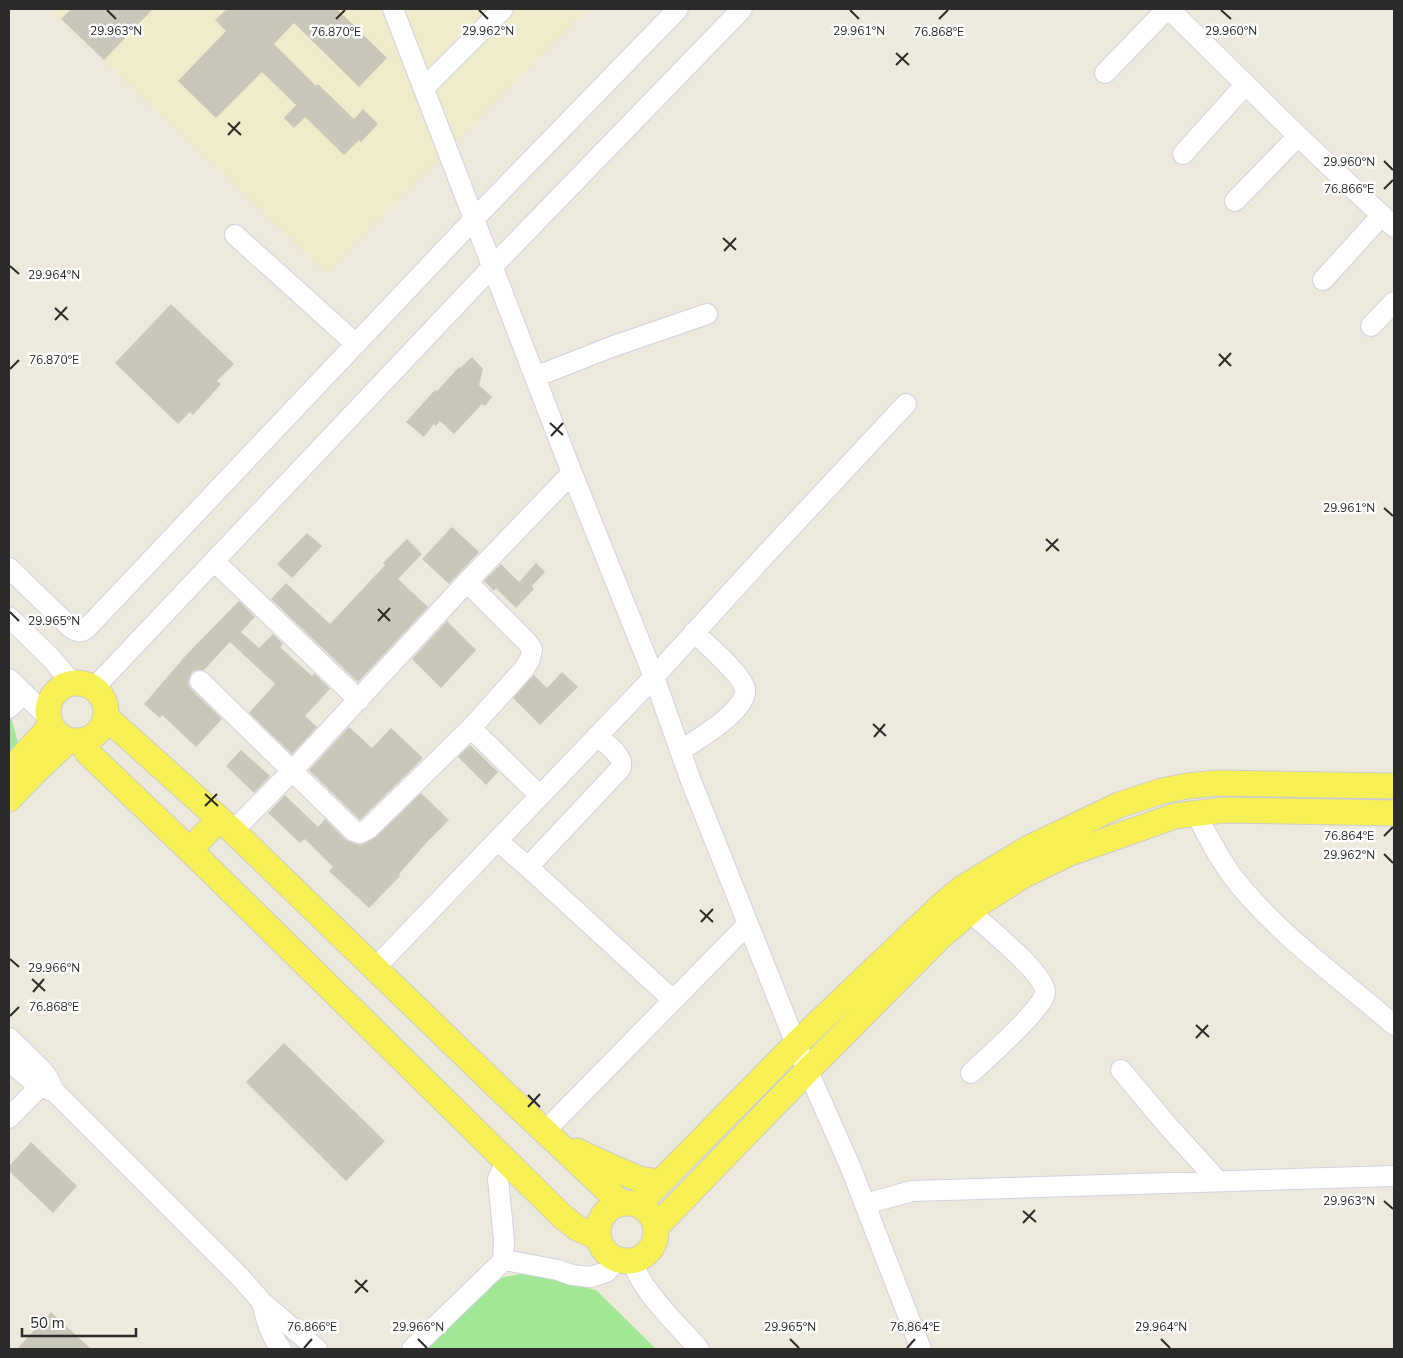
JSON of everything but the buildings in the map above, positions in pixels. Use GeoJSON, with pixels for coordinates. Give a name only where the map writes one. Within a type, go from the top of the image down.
{"type":"FeatureCollection","features":[{"type":"Feature","properties":{"kind":"main road"},"geometry":{"type":"LineString","coordinates":[[9,771],[63,731],[93,737],[101,729],[106,717],[106,707],[101,696],[83,685],[62,687],[53,695],[48,707],[63,731],[190,850],[563,1218],[577,1228],[597,1237]]}},
{"type":"Feature","properties":{"kind":"main road"},"geometry":{"type":"LineString","coordinates":[[106,717],[226,825],[550,1135],[630,1204],[646,1210],[656,1227],[653,1245],[640,1258],[625,1261],[611,1257],[600,1245],[597,1237],[597,1228],[605,1212],[613,1206],[630,1204],[660,1182],[796,1044],[961,889],[1029,848],[1119,805],[1162,791],[1218,783],[1394,786]]}},
{"type":"Feature","properties":{"kind":"main road"},"geometry":{"type":"LineString","coordinates":[[9,799],[36,771],[63,731]]}},
{"type":"Feature","properties":{"kind":"main road"},"geometry":{"type":"LineString","coordinates":[[656,1227],[940,937],[982,902],[1024,875],[1070,853],[1174,816],[1224,810],[1394,813]]}},
{"type":"Feature","properties":{"kind":"main road"},"geometry":{"type":"LineString","coordinates":[[190,850],[226,825]]}},
{"type":"Feature","properties":{"kind":"main road"},"geometry":{"type":"LineString","coordinates":[[550,1135],[609,1166],[639,1179],[660,1182]]}},
{"type":"Feature","properties":{"kind":"street"},"geometry":{"type":"LineString","coordinates":[[393,9],[572,473],[654,677],[680,751],[748,924],[796,1044],[850,1166],[921,1349]]}},
{"type":"Feature","properties":{"kind":"street"},"geometry":{"type":"LineString","coordinates":[[424,88],[503,9]]}},
{"type":"Feature","properties":{"kind":"street"},"geometry":{"type":"LineString","coordinates":[[9,568],[70,628],[82,632],[87,628],[474,220],[678,9]]}},
{"type":"Feature","properties":{"kind":"street"},"geometry":{"type":"LineString","coordinates":[[9,617],[83,685],[214,561],[493,266],[742,9]]}},
{"type":"Feature","properties":{"kind":"street"},"geometry":{"type":"LineString","coordinates":[[1105,73],[1168,9],[1388,221],[1322,280]]}},
{"type":"Feature","properties":{"kind":"street"},"geometry":{"type":"LineString","coordinates":[[1183,154],[1246,84]]}},
{"type":"Feature","properties":{"kind":"street"},"geometry":{"type":"LineString","coordinates":[[1235,200],[1298,136]]}},
{"type":"Feature","properties":{"kind":"street"},"geometry":{"type":"LineString","coordinates":[[235,235],[356,344]]}},
{"type":"Feature","properties":{"kind":"street"},"geometry":{"type":"LineString","coordinates":[[1370,326],[1394,302]]}},
{"type":"Feature","properties":{"kind":"street"},"geometry":{"type":"LineString","coordinates":[[535,377],[611,347],[708,314]]}},
{"type":"Feature","properties":{"kind":"street"},"geometry":{"type":"LineString","coordinates":[[375,968],[654,677],[766,553],[906,404]]}},
{"type":"Feature","properties":{"kind":"street"},"geometry":{"type":"LineString","coordinates":[[226,825],[293,770],[467,582],[572,473]]}},
{"type":"Feature","properties":{"kind":"street"},"geometry":{"type":"LineString","coordinates":[[214,561],[358,700]]}},
{"type":"Feature","properties":{"kind":"street"},"geometry":{"type":"LineString","coordinates":[[200,681],[354,831],[360,834],[365,832],[383,815],[472,728],[524,669],[530,659],[532,649],[527,642],[467,582]]}},
{"type":"Feature","properties":{"kind":"street"},"geometry":{"type":"LineString","coordinates":[[680,751],[720,725],[736,708],[744,695],[745,687],[738,676],[694,632]]}},
{"type":"Feature","properties":{"kind":"street"},"geometry":{"type":"LineString","coordinates":[[9,679],[63,731]]}},
{"type":"Feature","properties":{"kind":"street"},"geometry":{"type":"LineString","coordinates":[[9,708],[24,693]]}},
{"type":"Feature","properties":{"kind":"street"},"geometry":{"type":"LineString","coordinates":[[472,728],[540,796]]}},
{"type":"Feature","properties":{"kind":"street"},"geometry":{"type":"LineString","coordinates":[[528,867],[620,769],[621,760],[597,736]]}},
{"type":"Feature","properties":{"kind":"street"},"geometry":{"type":"LineString","coordinates":[[1196,814],[1230,872],[1267,916],[1394,1025]]}},
{"type":"Feature","properties":{"kind":"street"},"geometry":{"type":"LineString","coordinates":[[498,840],[672,1000]]}},
{"type":"Feature","properties":{"kind":"street"},"geometry":{"type":"LineString","coordinates":[[970,912],[1025,962],[1041,980],[1046,992],[1043,1000],[1027,1019],[971,1073]]}},
{"type":"Feature","properties":{"kind":"street"},"geometry":{"type":"LineString","coordinates":[[550,1135],[672,1000],[748,924]]}},
{"type":"Feature","properties":{"kind":"street"},"geometry":{"type":"LineString","coordinates":[[9,1038],[42,1070],[47,1085],[240,1277],[262,1302],[318,1349]]}},
{"type":"Feature","properties":{"kind":"street"},"geometry":{"type":"LineString","coordinates":[[9,1060],[32,1081],[47,1085]]}},
{"type":"Feature","properties":{"kind":"street"},"geometry":{"type":"LineString","coordinates":[[1121,1070],[1218,1181]]}},
{"type":"Feature","properties":{"kind":"street"},"geometry":{"type":"LineString","coordinates":[[9,1118],[47,1085]]}},
{"type":"Feature","properties":{"kind":"street"},"geometry":{"type":"LineString","coordinates":[[412,1349],[503,1261],[504,1240],[498,1179],[506,1161]]}},
{"type":"Feature","properties":{"kind":"street"},"geometry":{"type":"LineString","coordinates":[[865,1204],[912,1191],[1394,1176]]}},
{"type":"Feature","properties":{"kind":"street"},"geometry":{"type":"LineString","coordinates":[[503,1261],[591,1277],[606,1272],[625,1261],[636,1272],[646,1289],[699,1349]]}},
{"type":"Feature","properties":{"kind":"street"},"geometry":{"type":"LineString","coordinates":[[262,1302],[267,1324],[281,1349]]}},
{"type":"Feature","properties":{"kind":"shaded area"},"geometry":{"type":"Polygon","coordinates":[[[50,9],[587,9],[327,273],[50,9]]]}},
{"type":"Feature","properties":{"kind":"green space"},"geometry":{"type":"Polygon","coordinates":[[[9,703],[18,743],[9,753],[9,703]]]}},
{"type":"Feature","properties":{"kind":"green space"},"geometry":{"type":"Polygon","coordinates":[[[526,1273],[596,1290],[656,1349],[425,1349],[493,1279],[526,1273]]]}}]}
